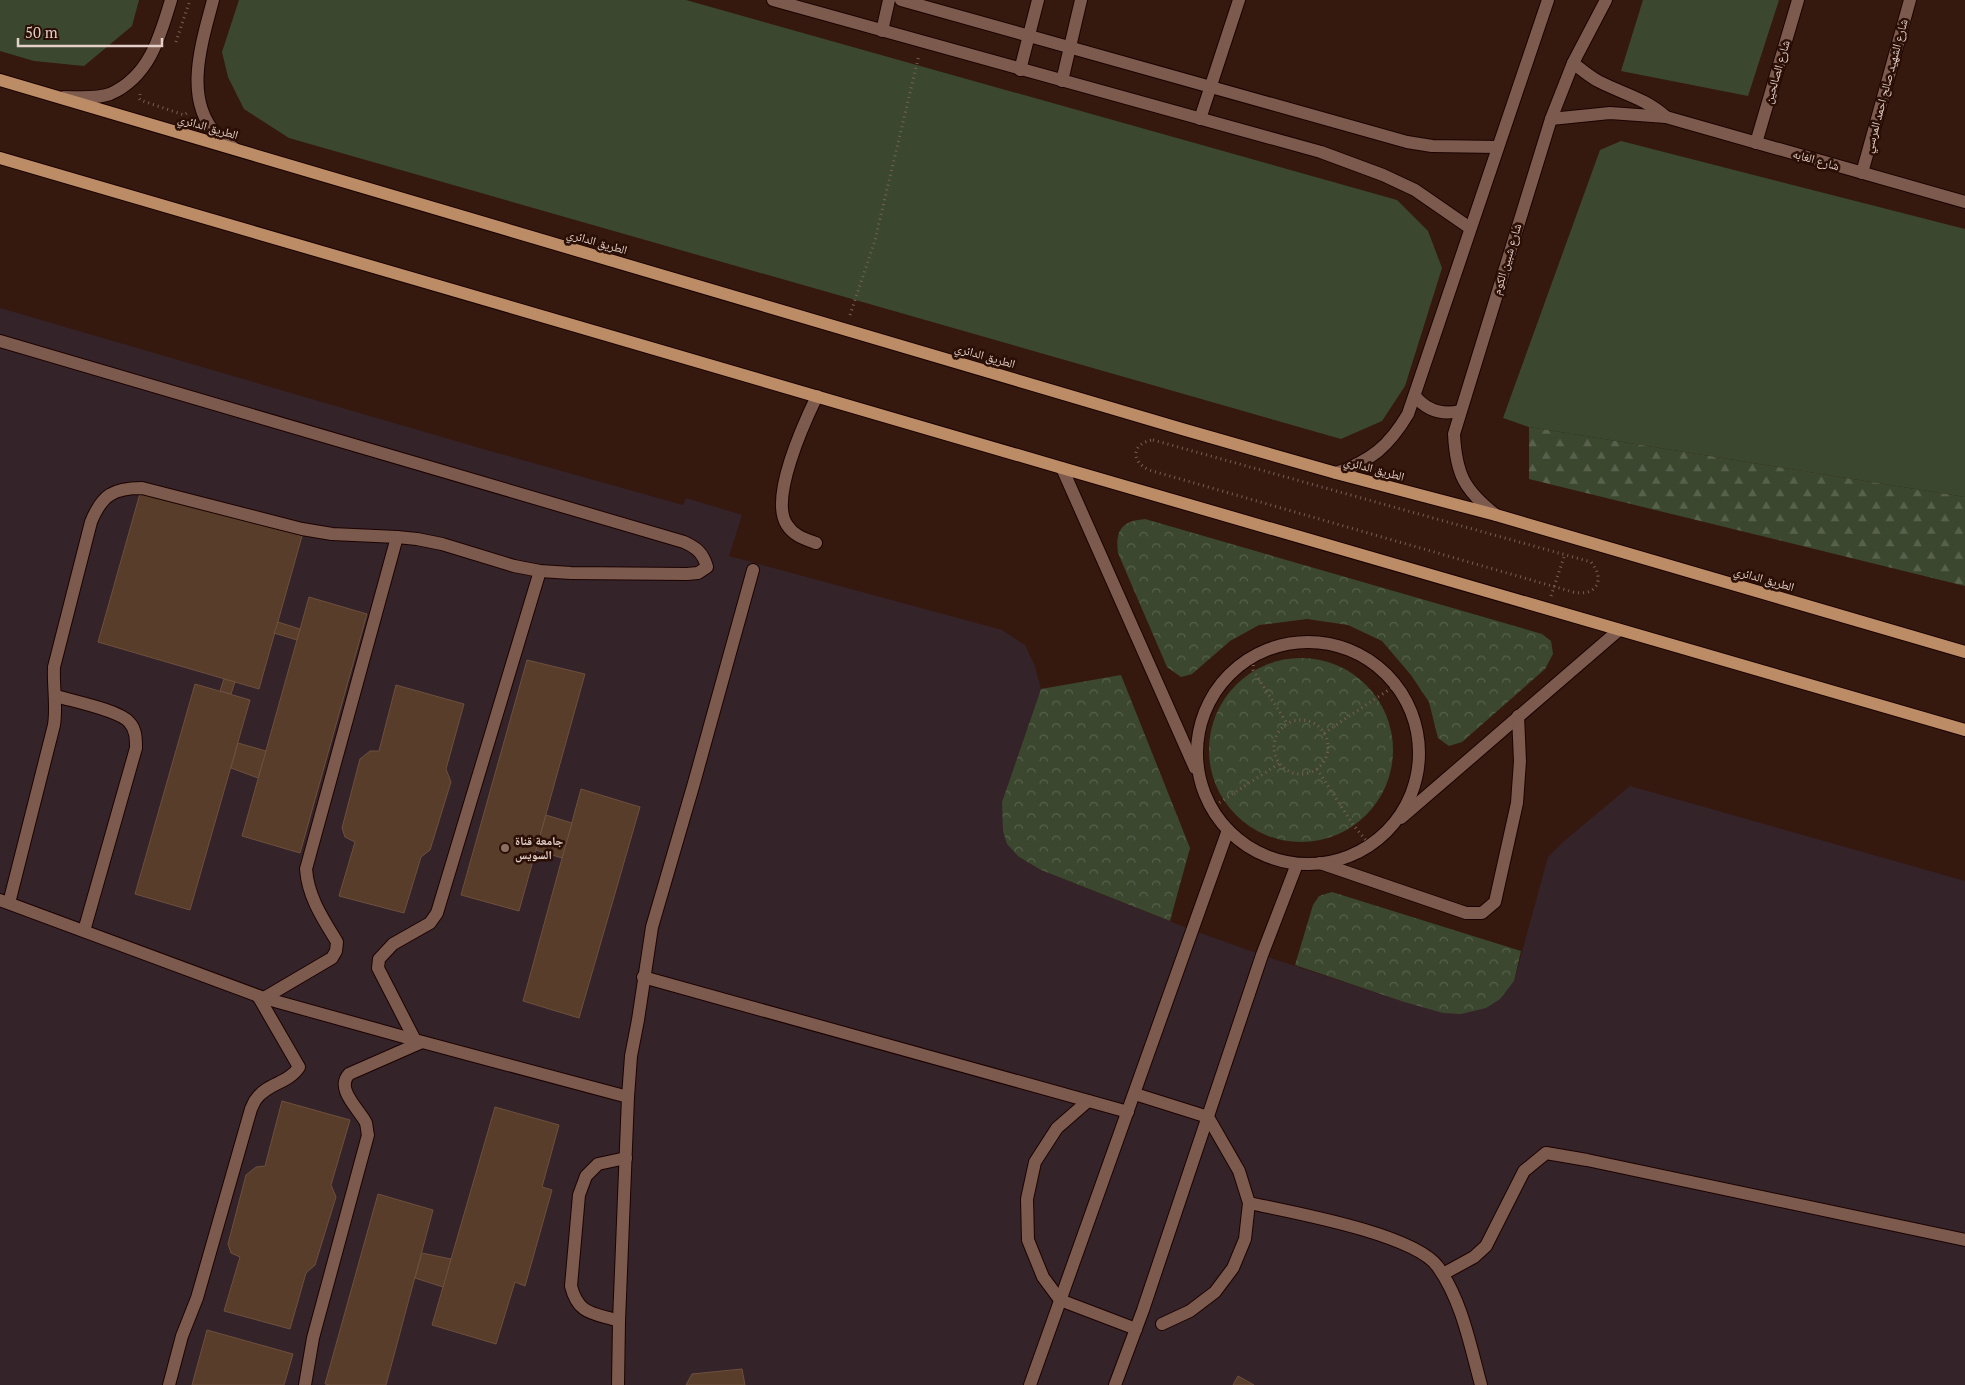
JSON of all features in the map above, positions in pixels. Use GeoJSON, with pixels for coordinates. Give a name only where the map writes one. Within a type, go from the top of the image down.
{"type":"FeatureCollection","features":[{"type":"Feature","properties":{"kind":"main road","name":"الطريق الدائري"},"geometry":{"type":"LineString","coordinates":[[0,80],[1336,473],[1496,515],[1965,652]]}},
{"type":"Feature","properties":{"kind":"main road"},"geometry":{"type":"LineString","coordinates":[[0,158],[1965,730]]}},
{"type":"Feature","properties":{"kind":"street"},"geometry":{"type":"LineString","coordinates":[[58,97],[91,97],[109,94],[126,84],[141,70],[153,53],[161,34],[170,0]]}},
{"type":"Feature","properties":{"kind":"street"},"geometry":{"type":"LineString","coordinates":[[213,0],[200,49],[198,82],[200,99],[203,116],[216,135],[237,150]]}},
{"type":"Feature","properties":{"kind":"street"},"geometry":{"type":"LineString","coordinates":[[773,0],[1062,82],[1321,152],[1383,175],[1415,190],[1470,228]]}},
{"type":"Feature","properties":{"kind":"street"},"geometry":{"type":"LineString","coordinates":[[882,31],[889,0]]}},
{"type":"Feature","properties":{"kind":"street"},"geometry":{"type":"LineString","coordinates":[[901,0],[1407,142],[1432,146],[1498,147]]}},
{"type":"Feature","properties":{"kind":"street"},"geometry":{"type":"LineString","coordinates":[[1020,70],[1038,0]]}},
{"type":"Feature","properties":{"kind":"street"},"geometry":{"type":"LineString","coordinates":[[1062,82],[1081,0]]}},
{"type":"Feature","properties":{"kind":"street"},"geometry":{"type":"LineString","coordinates":[[1200,119],[1239,0]]}},
{"type":"Feature","properties":{"kind":"street"},"geometry":{"type":"LineString","coordinates":[[1336,473],[1371,457],[1386,445],[1403,422],[1415,396],[1548,0]]}},
{"type":"Feature","properties":{"kind":"street","name":"شارع شبين الكوم"},"geometry":{"type":"LineString","coordinates":[[1496,515],[1477,500],[1463,480],[1455,458],[1454,434],[1551,119],[1573,63],[1606,0]]}},
{"type":"Feature","properties":{"kind":"street","name":"شارع الصالحين"},"geometry":{"type":"LineString","coordinates":[[1756,143],[1798,0]]}},
{"type":"Feature","properties":{"kind":"street","name":"شارع الشهيد صالح احمد المرسي"},"geometry":{"type":"LineString","coordinates":[[1862,173],[1910,0]]}},
{"type":"Feature","properties":{"kind":"street","name":"شارع الغابه"},"geometry":{"type":"LineString","coordinates":[[1573,63],[1598,81],[1640,98],[1654,106],[1666,117]]}},
{"type":"Feature","properties":{"kind":"street","name":"شارع الغابه"},"geometry":{"type":"LineString","coordinates":[[1551,119],[1610,113],[1666,117],[1965,202]]}},
{"type":"Feature","properties":{"kind":"street"},"geometry":{"type":"LineString","coordinates":[[0,341],[684,542],[695,547],[704,555],[707,566],[698,573],[572,573],[540,571],[514,566],[442,544],[397,536],[332,534],[302,529],[142,488],[125,488],[110,495],[98,506],[92,522],[54,667],[53,682],[56,696],[54,725],[4,901],[261,997],[418,1041],[628,1096]]}},
{"type":"Feature","properties":{"kind":"street"},"geometry":{"type":"LineString","coordinates":[[816,543],[799,537],[786,525],[781,508],[792,458],[803,426],[817,396]]}},
{"type":"Feature","properties":{"kind":"street"},"geometry":{"type":"LineString","coordinates":[[1415,396],[1420,403],[1435,412],[1460,411]]}},
{"type":"Feature","properties":{"kind":"street"},"geometry":{"type":"LineString","coordinates":[[1062,468],[1211,808],[1228,830],[1251,848],[1278,859],[1298,864],[1320,863],[1346,857],[1370,845],[1619,630]]}},
{"type":"Feature","properties":{"kind":"street"},"geometry":{"type":"LineString","coordinates":[[261,997],[332,958],[336,951],[336,942],[311,896],[307,883],[306,869],[397,536]]}},
{"type":"Feature","properties":{"kind":"street"},"geometry":{"type":"LineString","coordinates":[[618,1385],[628,1096],[631,1056],[638,1020],[643,977],[652,927],[697,774],[753,570]]}},
{"type":"Feature","properties":{"kind":"street"},"geometry":{"type":"LineString","coordinates":[[418,1041],[378,968],[379,959],[393,944],[430,924],[437,913],[540,571]]}},
{"type":"Feature","properties":{"kind":"street"},"geometry":{"type":"LineString","coordinates":[[1200,780],[1196,750],[1200,722],[1212,695],[1230,672],[1254,655],[1284,644],[1315,642],[1346,648],[1373,663],[1396,685],[1412,713],[1419,745],[1416,777],[1404,808],[1384,833]]}},
{"type":"Feature","properties":{"kind":"street"},"geometry":{"type":"LineString","coordinates":[[56,696],[118,714],[129,722],[136,734],[136,748],[84,931]]}},
{"type":"Feature","properties":{"kind":"street"},"geometry":{"type":"LineString","coordinates":[[1320,863],[1466,913],[1482,913],[1495,902],[1517,803],[1520,761],[1518,716]]}},
{"type":"Feature","properties":{"kind":"street"},"geometry":{"type":"LineString","coordinates":[[1030,1385],[1228,830]]}},
{"type":"Feature","properties":{"kind":"street"},"geometry":{"type":"LineString","coordinates":[[1116,1385],[1262,955],[1298,864]]}},
{"type":"Feature","properties":{"kind":"street"},"geometry":{"type":"LineString","coordinates":[[643,977],[1128,1112]]}},
{"type":"Feature","properties":{"kind":"street"},"geometry":{"type":"LineString","coordinates":[[169,1385],[182,1336],[197,1298],[251,1108],[257,1097],[266,1089],[288,1079],[299,1067],[261,997]]}},
{"type":"Feature","properties":{"kind":"street"},"geometry":{"type":"LineString","coordinates":[[305,1385],[313,1338],[368,1135],[366,1124],[344,1088],[345,1078],[418,1041]]}},
{"type":"Feature","properties":{"kind":"street"},"geometry":{"type":"LineString","coordinates":[[1135,1094],[1208,1117],[1239,1171],[1249,1203],[1245,1239],[1233,1268],[1215,1292],[1190,1311],[1162,1324]]}},
{"type":"Feature","properties":{"kind":"street"},"geometry":{"type":"LineString","coordinates":[[1088,1101],[1057,1128],[1035,1162],[1027,1199],[1028,1240],[1044,1277],[1060,1300],[1136,1329]]}},
{"type":"Feature","properties":{"kind":"street"},"geometry":{"type":"LineString","coordinates":[[1443,1274],[1474,1257],[1486,1246],[1524,1171],[1546,1153],[1965,1240]]}},
{"type":"Feature","properties":{"kind":"street"},"geometry":{"type":"LineString","coordinates":[[619,1321],[579,1307],[574,1299],[571,1286],[579,1195],[586,1176],[598,1164],[626,1158]]}},
{"type":"Feature","properties":{"kind":"street"},"geometry":{"type":"LineString","coordinates":[[1249,1203],[1386,1236],[1427,1256],[1443,1274],[1458,1305],[1481,1385]]}},
{"type":"Feature","properties":{"kind":"path"},"geometry":{"type":"LineString","coordinates":[[174,46],[190,0]]}},
{"type":"Feature","properties":{"kind":"path"},"geometry":{"type":"LineString","coordinates":[[846,329],[875,240],[922,42]]}},
{"type":"Feature","properties":{"kind":"path"},"geometry":{"type":"LineString","coordinates":[[146,86],[140,94],[140,100],[184,115],[187,113],[188,107]]}},
{"type":"Feature","properties":{"kind":"path"},"geometry":{"type":"LineString","coordinates":[[1153,440],[1565,554],[1591,562],[1598,570],[1599,580],[1594,590],[1584,594],[1554,587],[1149,470],[1140,466],[1136,458],[1137,448],[1144,441],[1153,440]]}},
{"type":"Feature","properties":{"kind":"path"},"geometry":{"type":"LineString","coordinates":[[1547,609],[1571,537]]}},
{"type":"Feature","properties":{"kind":"path"},"geometry":{"type":"LineString","coordinates":[[1254,655],[1253,670],[1288,724]]}},
{"type":"Feature","properties":{"kind":"path"},"geometry":{"type":"LineString","coordinates":[[1324,734],[1396,685]]}},
{"type":"Feature","properties":{"kind":"path"},"geometry":{"type":"LineString","coordinates":[[1303,721],[1312,723],[1319,727],[1324,734],[1328,750],[1326,758],[1317,769],[1306,774],[1297,774],[1289,772],[1280,763],[1274,750],[1275,741],[1279,732],[1288,724],[1303,721]]}},
{"type":"Feature","properties":{"kind":"path"},"geometry":{"type":"LineString","coordinates":[[1211,808],[1280,763]]}},
{"type":"Feature","properties":{"kind":"path"},"geometry":{"type":"LineString","coordinates":[[1317,769],[1354,826],[1370,845]]}},
{"type":"Feature","properties":{"kind":"shaded area","name":"جامعة قناة السويس"},"geometry":{"type":"Polygon","coordinates":[[[0,308],[483,449],[683,505],[686,498],[742,515],[729,556],[1002,630],[1025,645],[1035,666],[1041,689],[1002,802],[1019,857],[1041,870],[1192,930],[1401,1001],[1514,981],[1548,857],[1563,842],[1630,786],[1965,881],[1965,1385],[0,1385],[0,308]]]}},
{"type":"Feature","properties":{"kind":"green space"},"geometry":{"type":"Polygon","coordinates":[[[0,0],[139,0],[132,26],[84,66],[34,61],[0,51],[0,0]]]}},
{"type":"Feature","properties":{"kind":"green space"},"geometry":{"type":"Polygon","coordinates":[[[239,0],[686,0],[1397,200],[1428,231],[1442,268],[1405,386],[1382,421],[1341,439],[289,138],[244,109],[228,77],[222,52],[239,0]]]}},
{"type":"Feature","properties":{"kind":"green space"},"geometry":{"type":"Polygon","coordinates":[[[1643,0],[1779,0],[1748,96],[1621,71],[1643,0]]]}},
{"type":"Feature","properties":{"kind":"green space"},"geometry":{"type":"Polygon","coordinates":[[[1621,141],[1965,229],[1965,497],[1529,427],[1503,418],[1600,150],[1621,141]]]}},
{"type":"Feature","properties":{"kind":"green space"},"geometry":{"type":"Polygon","coordinates":[[[1529,427],[1965,497],[1965,586],[1529,479],[1529,427]]]}},
{"type":"Feature","properties":{"kind":"green space"},"geometry":{"type":"Polygon","coordinates":[[[1145,519],[1542,634],[1551,641],[1553,654],[1545,669],[1462,742],[1449,746],[1438,738],[1429,702],[1411,675],[1382,641],[1348,625],[1307,619],[1259,625],[1230,641],[1192,674],[1181,677],[1167,667],[1118,553],[1118,538],[1122,528],[1131,522],[1145,519]]]}},
{"type":"Feature","properties":{"kind":"green space"},"geometry":{"type":"Polygon","coordinates":[[[1310,658],[1319,659],[1345,669],[1360,679],[1372,691],[1382,706],[1389,723],[1392,732],[1392,768],[1382,794],[1372,809],[1360,821],[1345,831],[1319,841],[1292,842],[1283,841],[1257,831],[1242,821],[1230,809],[1220,794],[1210,768],[1209,741],[1210,732],[1220,706],[1230,691],[1242,679],[1257,669],[1283,659],[1310,658]]]}},
{"type":"Feature","properties":{"kind":"green space"},"geometry":{"type":"Polygon","coordinates":[[[1121,675],[1190,848],[1170,921],[1041,870],[1019,857],[1007,844],[1003,831],[1002,802],[1041,689],[1121,675]]]}},
{"type":"Feature","properties":{"kind":"green space"},"geometry":{"type":"Polygon","coordinates":[[[1332,892],[1521,951],[1514,981],[1500,999],[1486,1008],[1461,1014],[1443,1013],[1401,1001],[1295,965],[1313,905],[1319,896],[1332,892]]]}},
{"type":"Feature","properties":{"kind":"building"},"geometry":{"type":"Polygon","coordinates":[[[141,490],[302,536],[259,689],[98,642],[141,490]]]}},
{"type":"Feature","properties":{"kind":"building"},"geometry":{"type":"Polygon","coordinates":[[[309,597],[367,614],[300,853],[242,836],[309,597]]]}},
{"type":"Feature","properties":{"kind":"building"},"geometry":{"type":"Polygon","coordinates":[[[278,622],[300,629],[297,640],[274,633],[278,622]]]}},
{"type":"Feature","properties":{"kind":"building"},"geometry":{"type":"Polygon","coordinates":[[[527,660],[585,674],[519,911],[461,895],[527,660]]]}},
{"type":"Feature","properties":{"kind":"building"},"geometry":{"type":"Polygon","coordinates":[[[224,679],[235,682],[231,694],[220,691],[224,679]]]}},
{"type":"Feature","properties":{"kind":"building"},"geometry":{"type":"Polygon","coordinates":[[[195,684],[250,700],[190,910],[135,894],[195,684]]]}},
{"type":"Feature","properties":{"kind":"building"},"geometry":{"type":"Polygon","coordinates":[[[396,685],[464,704],[446,769],[451,782],[430,850],[421,857],[404,913],[339,896],[355,842],[345,837],[342,828],[360,759],[370,751],[379,751],[396,685]]]}},
{"type":"Feature","properties":{"kind":"building"},"geometry":{"type":"Polygon","coordinates":[[[238,743],[266,751],[258,778],[231,768],[238,743]]]}},
{"type":"Feature","properties":{"kind":"building"},"geometry":{"type":"Polygon","coordinates":[[[581,789],[640,807],[579,1018],[523,1001],[581,789]]]}},
{"type":"Feature","properties":{"kind":"building"},"geometry":{"type":"Polygon","coordinates":[[[546,815],[572,823],[562,858],[536,850],[546,815]]]}},
{"type":"Feature","properties":{"kind":"building"},"geometry":{"type":"Polygon","coordinates":[[[282,1101],[350,1120],[331,1185],[336,1197],[315,1265],[306,1273],[290,1329],[224,1311],[240,1257],[231,1253],[228,1244],[246,1175],[256,1167],[265,1166],[282,1101]]]}},
{"type":"Feature","properties":{"kind":"building"},"geometry":{"type":"Polygon","coordinates":[[[495,1107],[559,1125],[542,1187],[552,1190],[525,1286],[515,1282],[496,1344],[432,1325],[495,1107]]]}},
{"type":"Feature","properties":{"kind":"building"},"geometry":{"type":"Polygon","coordinates":[[[378,1194],[433,1210],[386,1385],[325,1384],[378,1194]]]}},
{"type":"Feature","properties":{"kind":"building"},"geometry":{"type":"Polygon","coordinates":[[[422,1253],[451,1259],[443,1287],[415,1278],[422,1253]]]}},
{"type":"Feature","properties":{"kind":"building"},"geometry":{"type":"Polygon","coordinates":[[[207,1330],[293,1354],[284,1385],[192,1385],[207,1330]]]}},
{"type":"Feature","properties":{"kind":"building"},"geometry":{"type":"Polygon","coordinates":[[[742,1369],[745,1385],[686,1385],[692,1374],[742,1369]]]}},
{"type":"Feature","properties":{"kind":"building"},"geometry":{"type":"Polygon","coordinates":[[[1238,1376],[1254,1385],[1233,1385],[1238,1376]]]}},
{"type":"Feature","properties":{"kind":"place","name":"جامعة قناة السويس"},"geometry":{"type":"Point","coordinates":[505,848]}}]}
